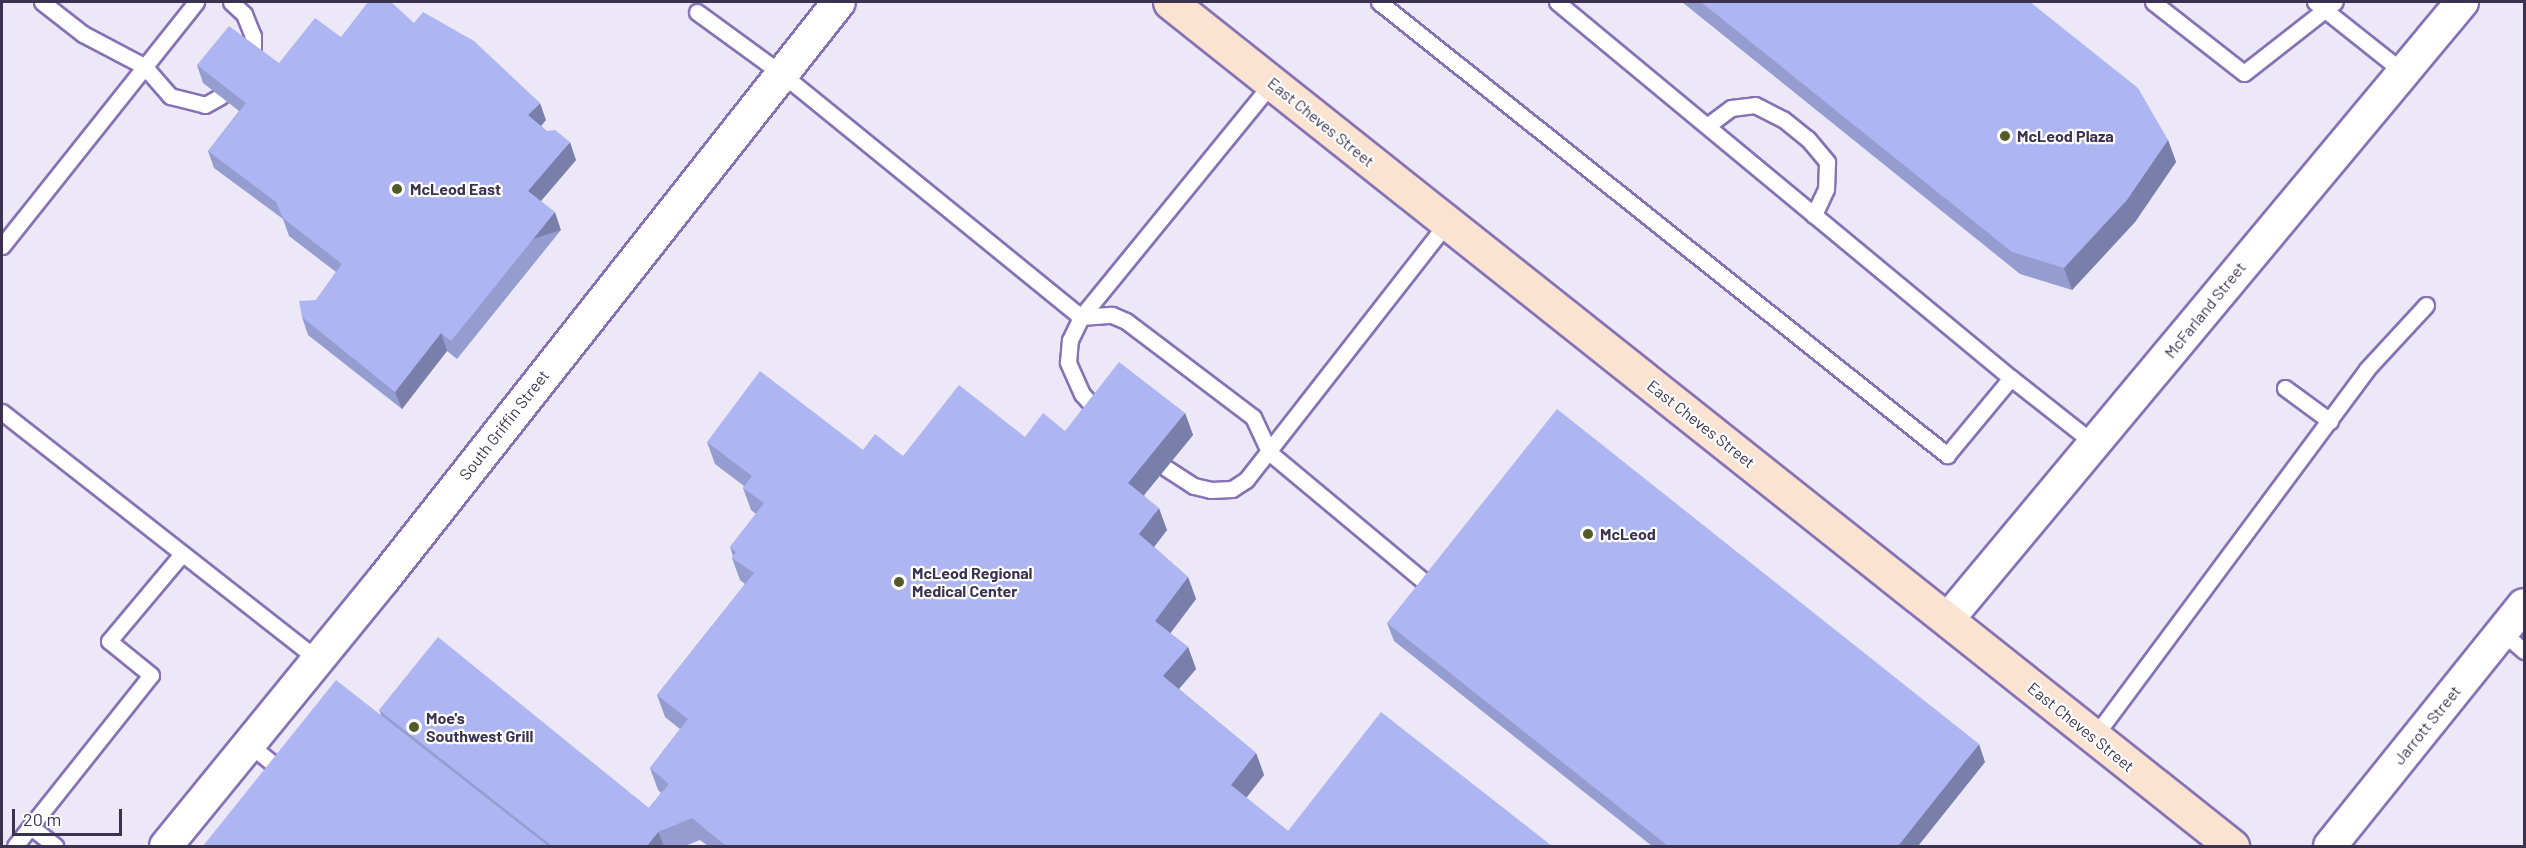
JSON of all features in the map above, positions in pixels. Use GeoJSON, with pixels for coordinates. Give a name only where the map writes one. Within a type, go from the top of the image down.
{"type":"FeatureCollection","features":[{"type":"Feature","properties":{"kind":"main road","name":"East Cheves Street"},"geometry":{"type":"LineString","coordinates":[[1170,2],[2232,846]]}},
{"type":"Feature","properties":{"kind":"street","name":"South Griffin Street"},"geometry":{"type":"LineString","coordinates":[[166,846],[318,660],[839,2]]}},
{"type":"Feature","properties":{"kind":"street","name":"McFarland Street"},"geometry":{"type":"LineString","coordinates":[[1948,619],[2096,445],[2305,186],[2462,2]]}},
{"type":"Feature","properties":{"kind":"street","name":"Jarrott Street"},"geometry":{"type":"LineString","coordinates":[[2330,846],[2513,642],[2524,604]]}},
{"type":"Feature","properties":{"kind":"lane"},"geometry":{"type":"LineString","coordinates":[[42,2],[83,34],[144,66],[170,96],[205,105],[221,96]]}},
{"type":"Feature","properties":{"kind":"lane"},"geometry":{"type":"LineString","coordinates":[[2,246],[196,2]]}},
{"type":"Feature","properties":{"kind":"lane"},"geometry":{"type":"LineString","coordinates":[[231,2],[244,14],[253,36],[253,56]]}},
{"type":"Feature","properties":{"kind":"lane"},"geometry":{"type":"LineString","coordinates":[[1557,2],[2011,378],[2096,445]]}},
{"type":"Feature","properties":{"kind":"lane"},"geometry":{"type":"LineString","coordinates":[[2153,2],[2244,73],[2324,3],[2403,72]]}},
{"type":"Feature","properties":{"kind":"lane"},"geometry":{"type":"LineString","coordinates":[[1383,3],[1947,455],[2011,378]]}},
{"type":"Feature","properties":{"kind":"lane"},"geometry":{"type":"LineString","coordinates":[[697,12],[782,74],[1081,317],[1112,315],[1126,321],[1253,417],[1270,453],[1451,604]]}},
{"type":"Feature","properties":{"kind":"lane"},"geometry":{"type":"LineString","coordinates":[[1102,416],[1082,394],[1068,362],[1070,340],[1081,317],[1272,83]]}},
{"type":"Feature","properties":{"kind":"lane"},"geometry":{"type":"LineString","coordinates":[[1707,126],[1731,108],[1755,105],[1783,119],[1808,139],[1827,162],[1826,189],[1814,215]]}},
{"type":"Feature","properties":{"kind":"lane"},"geometry":{"type":"LineString","coordinates":[[1166,468],[1194,486],[1211,490],[1232,489],[1246,480],[1270,453],[1448,223]]}},
{"type":"Feature","properties":{"kind":"lane"},"geometry":{"type":"LineString","coordinates":[[2094,737],[2367,369],[2426,305]]}},
{"type":"Feature","properties":{"kind":"lane"},"geometry":{"type":"LineString","coordinates":[[2285,388],[2330,421]]}},
{"type":"Feature","properties":{"kind":"lane"},"geometry":{"type":"LineString","coordinates":[[2,412],[318,660]]}},
{"type":"Feature","properties":{"kind":"lane"},"geometry":{"type":"LineString","coordinates":[[15,846],[151,675],[109,641],[182,554]]}},
{"type":"Feature","properties":{"kind":"lane"},"geometry":{"type":"LineString","coordinates":[[249,744],[283,772]]}},
{"type":"Feature","properties":{"kind":"lane"},"geometry":{"type":"LineString","coordinates":[[31,827],[55,846]]}},
{"type":"Feature","properties":{"kind":"building","name":"McLeod East"},"geometry":{"type":"Polygon","coordinates":[[[368,2],[391,2],[414,23],[423,12],[474,41],[540,103],[528,115],[547,131],[555,130],[570,142],[528,191],[555,212],[451,341],[441,333],[395,392],[302,317],[299,301],[316,300],[342,264],[283,218],[276,202],[208,151],[246,103],[197,65],[229,26],[279,63],[315,18],[341,37],[368,2]]]}},
{"type":"Feature","properties":{"kind":"building","name":"McLeod Plaza"},"geometry":{"type":"Polygon","coordinates":[[[1701,2],[2030,2],[2138,88],[2168,140],[2127,200],[2064,268],[2012,252],[1701,2]]]}},
{"type":"Feature","properties":{"kind":"building"},"geometry":{"type":"Polygon","coordinates":[[[1119,362],[1185,413],[1128,483],[1159,508],[1139,534],[1188,577],[1155,621],[1188,647],[1163,676],[1256,753],[1231,785],[1288,831],[1381,712],[1552,846],[726,846],[692,818],[658,832],[647,846],[552,846],[379,710],[438,637],[649,808],[669,784],[650,768],[688,719],[657,695],[754,573],[732,558],[736,552],[730,547],[764,503],[743,488],[752,476],[707,442],[760,371],[863,450],[875,434],[903,456],[959,385],[1025,437],[1043,413],[1065,431],[1119,362]]]}},
{"type":"Feature","properties":{"kind":"building","name":"McLeod"},"geometry":{"type":"Polygon","coordinates":[[[1557,409],[1979,744],[1898,846],[1668,846],[1387,623],[1557,409]]]}},
{"type":"Feature","properties":{"kind":"building"},"geometry":{"type":"Polygon","coordinates":[[[336,680],[548,846],[203,846],[336,680]]]}},
{"type":"Feature","properties":{"kind":"place","name":"McLeod Plaza"},"geometry":{"type":"Point","coordinates":[2005,136]}},
{"type":"Feature","properties":{"kind":"place","name":"McLeod East"},"geometry":{"type":"Point","coordinates":[397,189]}},
{"type":"Feature","properties":{"kind":"place","name":"McLeod"},"geometry":{"type":"Point","coordinates":[1588,534]}},
{"type":"Feature","properties":{"kind":"place","name":"McLeod Regional Medical Center"},"geometry":{"type":"Point","coordinates":[899,582]}},
{"type":"Feature","properties":{"kind":"place","name":"Moe's Southwest Grill"},"geometry":{"type":"Point","coordinates":[414,727]}}]}
